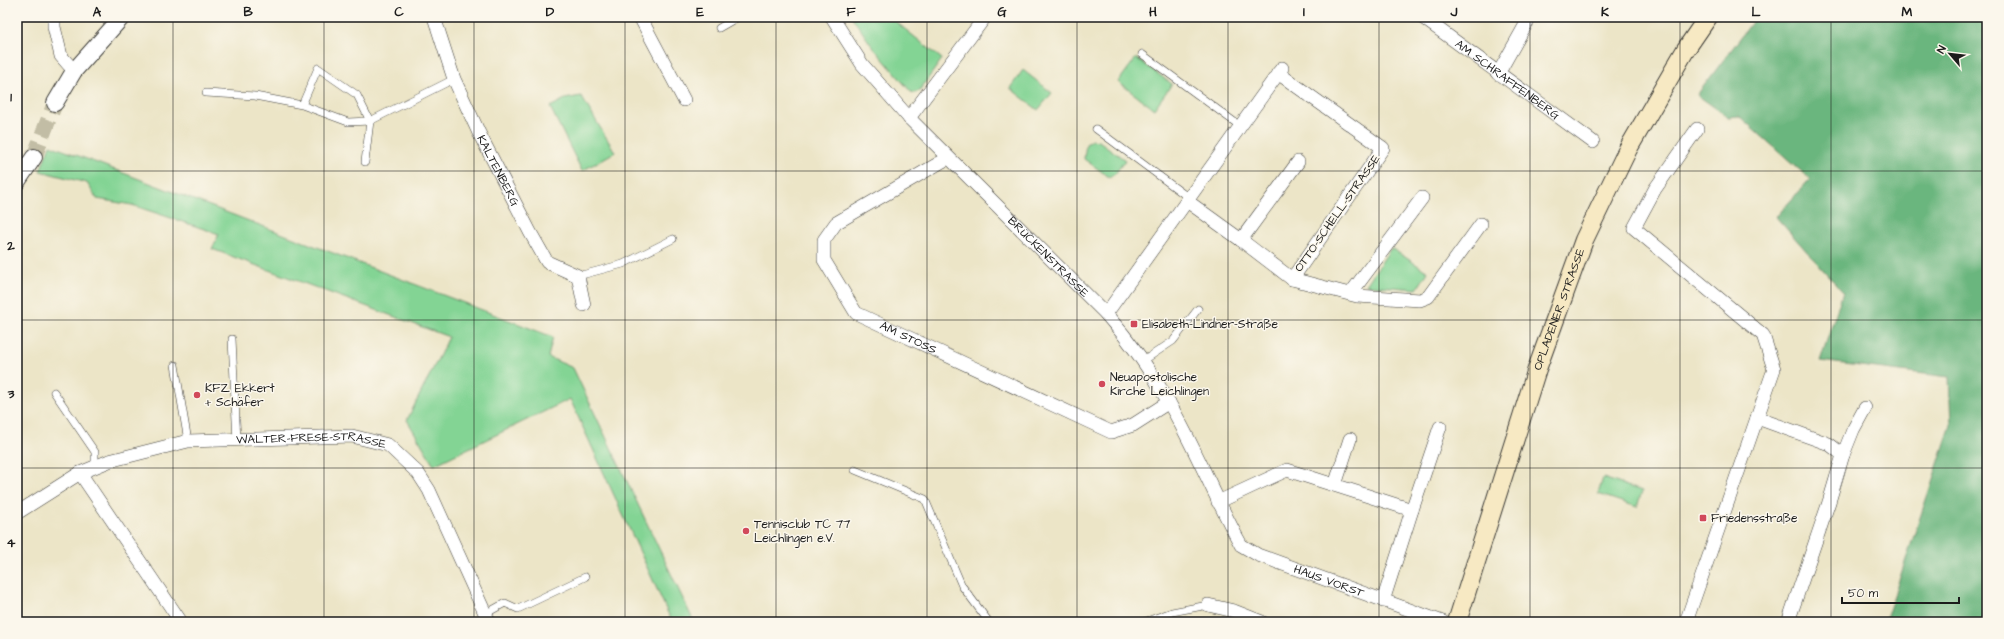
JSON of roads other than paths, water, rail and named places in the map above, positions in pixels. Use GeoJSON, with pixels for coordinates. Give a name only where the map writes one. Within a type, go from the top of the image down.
{"type":"FeatureCollection","features":[{"type":"Feature","properties":{"kind":"main road","name":"OPLADENER STRASSE"},"geometry":{"type":"LineString","coordinates":[[1457,622],[1537,369],[1584,240],[1628,149],[1686,48],[1708,17]]}},
{"type":"Feature","properties":{"kind":"street"},"geometry":{"type":"LineString","coordinates":[[54,17],[54,27],[61,56],[74,71]]}},
{"type":"Feature","properties":{"kind":"street"},"geometry":{"type":"LineString","coordinates":[[55,103],[74,71],[122,17]]}},
{"type":"Feature","properties":{"kind":"street","name":"KALTENBERG"},"geometry":{"type":"LineString","coordinates":[[434,17],[454,79],[479,133],[547,262],[578,276]]}},
{"type":"Feature","properties":{"kind":"street"},"geometry":{"type":"LineString","coordinates":[[640,17],[684,100]]}},
{"type":"Feature","properties":{"kind":"street","name":"BRÜCKENSTRASSE"},"geometry":{"type":"LineString","coordinates":[[832,17],[862,64],[909,118],[1106,314],[1143,360],[1169,402],[1229,523]]}},
{"type":"Feature","properties":{"kind":"street"},"geometry":{"type":"LineString","coordinates":[[909,118],[985,17]]}},
{"type":"Feature","properties":{"kind":"street","name":"AM SCHRAFFENBERG"},"geometry":{"type":"LineString","coordinates":[[1422,17],[1593,142]]}},
{"type":"Feature","properties":{"kind":"street"},"geometry":{"type":"LineString","coordinates":[[1498,74],[1530,17]]}},
{"type":"Feature","properties":{"kind":"street","name":"OTTO-SCHELL-STRASSE"},"geometry":{"type":"LineString","coordinates":[[1240,126],[1280,70],[1383,148],[1292,279]]}},
{"type":"Feature","properties":{"kind":"street"},"geometry":{"type":"LineString","coordinates":[[1106,314],[1240,126]]}},
{"type":"Feature","properties":{"kind":"street"},"geometry":{"type":"LineString","coordinates":[[1690,621],[1774,369],[1764,335],[1634,228],[1655,189],[1696,129]]}},
{"type":"Feature","properties":{"kind":"street"},"geometry":{"type":"LineString","coordinates":[[17,182],[34,158]]}},
{"type":"Feature","properties":{"kind":"street","name":"AM STOSS"},"geometry":{"type":"LineString","coordinates":[[948,158],[836,223],[824,240],[824,260],[856,313],[1111,432],[1133,425],[1169,402]]}},
{"type":"Feature","properties":{"kind":"street"},"geometry":{"type":"LineString","coordinates":[[1241,240],[1298,162]]}},
{"type":"Feature","properties":{"kind":"street"},"geometry":{"type":"LineString","coordinates":[[1351,293],[1422,198]]}},
{"type":"Feature","properties":{"kind":"street","name":"OTTO-SCHELL-STRASSE"},"geometry":{"type":"LineString","coordinates":[[1188,199],[1292,279],[1351,293],[1357,296],[1420,300],[1428,297],[1481,224]]}},
{"type":"Feature","properties":{"kind":"street"},"geometry":{"type":"LineString","coordinates":[[578,276],[584,305]]}},
{"type":"Feature","properties":{"kind":"street"},"geometry":{"type":"LineString","coordinates":[[1788,622],[1829,502],[1843,455],[1853,430],[1865,408]]}},
{"type":"Feature","properties":{"kind":"street"},"geometry":{"type":"LineString","coordinates":[[1757,418],[1829,444],[1843,455]]}},
{"type":"Feature","properties":{"kind":"street"},"geometry":{"type":"LineString","coordinates":[[1383,601],[1440,427]]}},
{"type":"Feature","properties":{"kind":"street","name":"WALTER-FRESE-STRASSE"},"geometry":{"type":"LineString","coordinates":[[17,513],[80,473],[109,462],[188,441],[237,441],[352,436],[388,445],[418,473],[429,490],[487,618]]}},
{"type":"Feature","properties":{"kind":"street"},"geometry":{"type":"LineString","coordinates":[[1335,485],[1350,439]]}},
{"type":"Feature","properties":{"kind":"street"},"geometry":{"type":"LineString","coordinates":[[1218,502],[1287,470],[1412,510]]}},
{"type":"Feature","properties":{"kind":"street"},"geometry":{"type":"LineString","coordinates":[[80,473],[181,622]]}},
{"type":"Feature","properties":{"kind":"street","name":"HAUS VORST"},"geometry":{"type":"LineString","coordinates":[[1229,523],[1241,545],[1258,555],[1440,621]]}},
{"type":"Feature","properties":{"kind":"street"},"geometry":{"type":"LineString","coordinates":[[1208,605],[1234,611],[1262,622]]}},
{"type":"Feature","properties":{"kind":"lane"},"geometry":{"type":"LineString","coordinates":[[719,28],[738,17]]}},
{"type":"Feature","properties":{"kind":"lane"},"geometry":{"type":"LineString","coordinates":[[1142,54],[1240,126]]}},
{"type":"Feature","properties":{"kind":"lane"},"geometry":{"type":"LineString","coordinates":[[302,105],[318,68],[357,95],[370,121],[365,162]]}},
{"type":"Feature","properties":{"kind":"lane"},"geometry":{"type":"LineString","coordinates":[[206,93],[255,96],[302,105],[348,122],[370,121],[454,79]]}},
{"type":"Feature","properties":{"kind":"lane"},"geometry":{"type":"LineString","coordinates":[[1096,129],[1188,199]]}},
{"type":"Feature","properties":{"kind":"lane"},"geometry":{"type":"LineString","coordinates":[[578,276],[623,264],[673,239]]}},
{"type":"Feature","properties":{"kind":"lane"},"geometry":{"type":"LineString","coordinates":[[1143,360],[1172,341],[1198,309]]}},
{"type":"Feature","properties":{"kind":"lane"},"geometry":{"type":"LineString","coordinates":[[232,339],[237,441]]}},
{"type":"Feature","properties":{"kind":"lane"},"geometry":{"type":"LineString","coordinates":[[175,365],[188,441]]}},
{"type":"Feature","properties":{"kind":"lane"},"geometry":{"type":"LineString","coordinates":[[54,392],[95,452],[95,467]]}},
{"type":"Feature","properties":{"kind":"lane"},"geometry":{"type":"LineString","coordinates":[[855,470],[924,499],[962,586],[988,622]]}},
{"type":"Feature","properties":{"kind":"lane"},"geometry":{"type":"LineString","coordinates":[[487,618],[505,603],[518,609],[585,577]]}},
{"type":"Feature","properties":{"kind":"lane"},"geometry":{"type":"LineString","coordinates":[[1144,622],[1172,612],[1208,605]]}},
{"type":"Feature","properties":{"kind":"tunnel"},"geometry":{"type":"LineString","coordinates":[[34,157],[55,103]]}},
{"type":"Feature","properties":{"kind":"place","name":"Elisabeth-Lindner-Straße"},"geometry":{"type":"Point","coordinates":[1134,324]}},
{"type":"Feature","properties":{"kind":"place","name":"Neuapostolische Kirche Leichlingen"},"geometry":{"type":"Point","coordinates":[1102,384]}},
{"type":"Feature","properties":{"kind":"place","name":"KFZ Ekkert + Schäfer"},"geometry":{"type":"Point","coordinates":[197,395]}},
{"type":"Feature","properties":{"kind":"place","name":"Friedensstraße"},"geometry":{"type":"Point","coordinates":[1703,518]}},
{"type":"Feature","properties":{"kind":"place","name":"Tennisclub TC 77 Leichlingen e.V."},"geometry":{"type":"Point","coordinates":[746,531]}}]}
